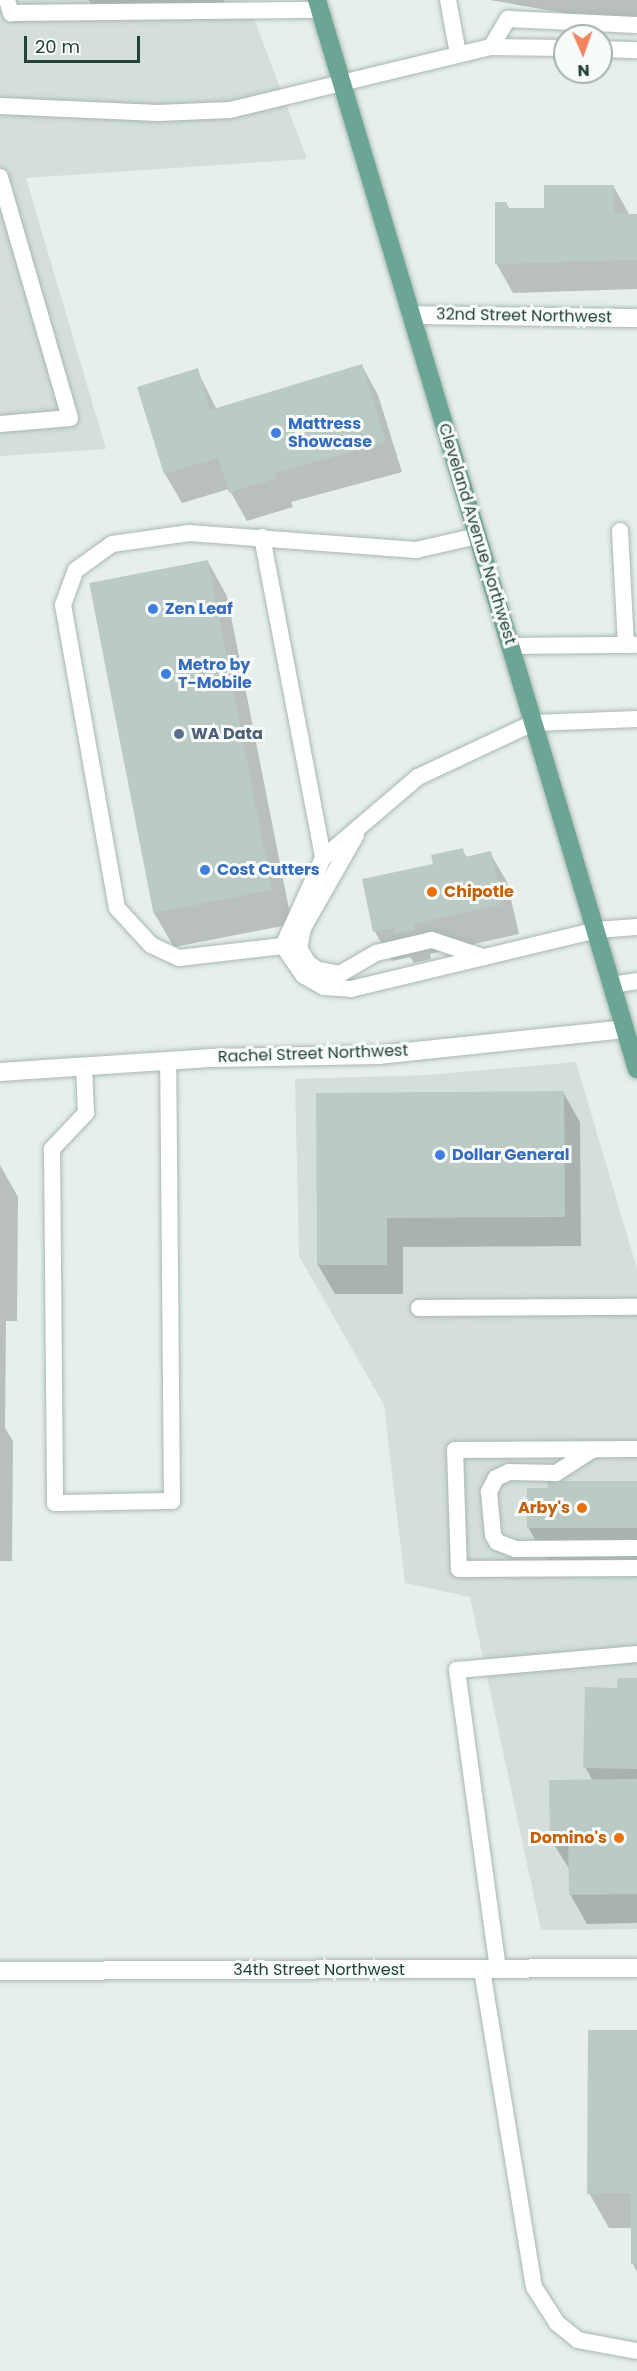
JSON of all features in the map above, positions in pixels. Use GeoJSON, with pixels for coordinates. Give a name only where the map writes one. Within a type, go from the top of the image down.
{"type":"FeatureCollection","features":[{"type":"Feature","properties":{"kind":"main road","name":"Cleveland Avenue Northwest"},"geometry":{"type":"LineString","coordinates":[[319,5],[637,1069]]}},
{"type":"Feature","properties":{"kind":"street","name":"32nd Street Northwest"},"geometry":{"type":"LineString","coordinates":[[411,315],[637,318]]}},
{"type":"Feature","properties":{"kind":"street","name":"Rachel Street Northwest"},"geometry":{"type":"LineString","coordinates":[[0,1072],[168,1061],[378,1055],[625,1029]]}},
{"type":"Feature","properties":{"kind":"street","name":"34th Street Northwest"},"geometry":{"type":"LineString","coordinates":[[0,1971],[637,1968]]}},
{"type":"Feature","properties":{"kind":"lane"},"geometry":{"type":"LineString","coordinates":[[7,0],[11,13],[197,12],[319,5]]}},
{"type":"Feature","properties":{"kind":"lane"},"geometry":{"type":"LineString","coordinates":[[181,0],[197,12]]}},
{"type":"Feature","properties":{"kind":"lane"},"geometry":{"type":"LineString","coordinates":[[448,0],[458,54]]}},
{"type":"Feature","properties":{"kind":"lane"},"geometry":{"type":"LineString","coordinates":[[491,47],[508,19],[637,25]]}},
{"type":"Feature","properties":{"kind":"lane"},"geometry":{"type":"LineString","coordinates":[[0,106],[158,113],[220,111],[253,107],[343,82],[491,47],[553,48]]}},
{"type":"Feature","properties":{"kind":"lane"},"geometry":{"type":"LineString","coordinates":[[613,49],[637,50]]}},
{"type":"Feature","properties":{"kind":"lane"},"geometry":{"type":"LineString","coordinates":[[0,177],[70,418],[0,424]]}},
{"type":"Feature","properties":{"kind":"lane"},"geometry":{"type":"LineString","coordinates":[[510,646],[631,645],[620,531]]}},
{"type":"Feature","properties":{"kind":"lane"},"geometry":{"type":"LineString","coordinates":[[283,946],[179,958],[151,945],[117,908],[63,605],[76,570],[112,544],[189,533],[416,550],[477,536]]}},
{"type":"Feature","properties":{"kind":"lane"},"geometry":{"type":"LineString","coordinates":[[262,537],[323,858]]}},
{"type":"Feature","properties":{"kind":"lane"},"geometry":{"type":"LineString","coordinates":[[283,946],[323,858],[418,777],[533,723],[637,719]]}},
{"type":"Feature","properties":{"kind":"lane"},"geometry":{"type":"LineString","coordinates":[[363,824],[303,928],[299,948],[308,963],[318,970],[340,974],[376,953],[432,940],[483,957]]}},
{"type":"Feature","properties":{"kind":"lane"},"geometry":{"type":"LineString","coordinates":[[283,946],[303,975],[337,990],[596,930],[637,927]]}},
{"type":"Feature","properties":{"kind":"lane"},"geometry":{"type":"LineString","coordinates":[[612,985],[637,981]]}},
{"type":"Feature","properties":{"kind":"lane"},"geometry":{"type":"LineString","coordinates":[[84,1067],[86,1113],[52,1149],[56,1503],[172,1501],[168,1061]]}},
{"type":"Feature","properties":{"kind":"lane"},"geometry":{"type":"LineString","coordinates":[[419,1308],[637,1307]]}},
{"type":"Feature","properties":{"kind":"lane"},"geometry":{"type":"LineString","coordinates":[[593,1449],[556,1473],[509,1472],[496,1478],[489,1492],[493,1535],[501,1545],[515,1549],[637,1548]]}},
{"type":"Feature","properties":{"kind":"lane"},"geometry":{"type":"LineString","coordinates":[[637,1449],[455,1450],[459,1569],[637,1568]]}},
{"type":"Feature","properties":{"kind":"lane"},"geometry":{"type":"LineString","coordinates":[[637,1654],[458,1670],[490,1969],[534,2287],[552,2318],[578,2340],[637,2351]]}},
{"type":"Feature","properties":{"kind":"shaded area"},"geometry":{"type":"Polygon","coordinates":[[[0,0],[247,0],[307,159],[26,178],[106,449],[0,456],[0,0]]]}},
{"type":"Feature","properties":{"kind":"shaded area"},"geometry":{"type":"Polygon","coordinates":[[[576,1062],[637,1269],[637,1929],[541,1930],[470,1597],[405,1583],[384,1405],[299,1256],[295,1079],[427,1075],[576,1062]]]}},
{"type":"Feature","properties":{"kind":"building"},"geometry":{"type":"Polygon","coordinates":[[[544,185],[614,185],[614,214],[637,214],[637,260],[495,264],[495,202],[507,202],[507,208],[544,208],[544,185]]]}},
{"type":"Feature","properties":{"kind":"building"},"geometry":{"type":"Polygon","coordinates":[[[362,364],[386,442],[275,473],[277,478],[229,493],[218,458],[164,474],[137,387],[198,368],[210,410],[362,364]]]}},
{"type":"Feature","properties":{"kind":"building"},"geometry":{"type":"Polygon","coordinates":[[[208,560],[272,890],[153,913],[89,583],[208,560]]]}},
{"type":"Feature","properties":{"kind":"building","name":"Chipotle"},"geometry":{"type":"Polygon","coordinates":[[[463,848],[465,857],[491,851],[503,904],[414,924],[415,930],[395,934],[394,928],[373,932],[362,879],[433,864],[431,855],[463,848]]]}},
{"type":"Feature","properties":{"kind":"building","name":"Dollar General"},"geometry":{"type":"Polygon","coordinates":[[[564,1091],[565,1217],[387,1218],[387,1265],[317,1265],[316,1093],[564,1091]]]}},
{"type":"Feature","properties":{"kind":"building","name":"Arby's"},"geometry":{"type":"Polygon","coordinates":[[[547,1481],[637,1481],[637,1528],[527,1528],[527,1488],[548,1488],[547,1481]]]}},
{"type":"Feature","properties":{"kind":"building"},"geometry":{"type":"Polygon","coordinates":[[[618,1678],[637,1678],[637,1769],[583,1768],[585,1687],[617,1688],[618,1678]]]}},
{"type":"Feature","properties":{"kind":"building"},"geometry":{"type":"Polygon","coordinates":[[[637,1779],[637,1894],[569,1895],[568,1841],[550,1841],[549,1780],[637,1779]]]}},
{"type":"Feature","properties":{"kind":"building"},"geometry":{"type":"Polygon","coordinates":[[[588,2030],[637,2030],[637,2264],[631,2264],[631,2193],[587,2194],[588,2030]]]}},
{"type":"Feature","properties":{"kind":"place","name":"Mattress Showcase"},"geometry":{"type":"Point","coordinates":[276,433]}},
{"type":"Feature","properties":{"kind":"place","name":"Zen Leaf"},"geometry":{"type":"Point","coordinates":[153,609]}},
{"type":"Feature","properties":{"kind":"place","name":"Metro by T-Mobile"},"geometry":{"type":"Point","coordinates":[166,674]}},
{"type":"Feature","properties":{"kind":"place","name":"WA Data"},"geometry":{"type":"Point","coordinates":[179,734]}},
{"type":"Feature","properties":{"kind":"place","name":"Cost Cutters"},"geometry":{"type":"Point","coordinates":[205,870]}},
{"type":"Feature","properties":{"kind":"place","name":"Chipotle"},"geometry":{"type":"Point","coordinates":[432,892]}},
{"type":"Feature","properties":{"kind":"place","name":"Dollar General"},"geometry":{"type":"Point","coordinates":[440,1155]}},
{"type":"Feature","properties":{"kind":"place","name":"Arby's"},"geometry":{"type":"Point","coordinates":[582,1508]}},
{"type":"Feature","properties":{"kind":"place","name":"Domino's"},"geometry":{"type":"Point","coordinates":[619,1838]}}]}
